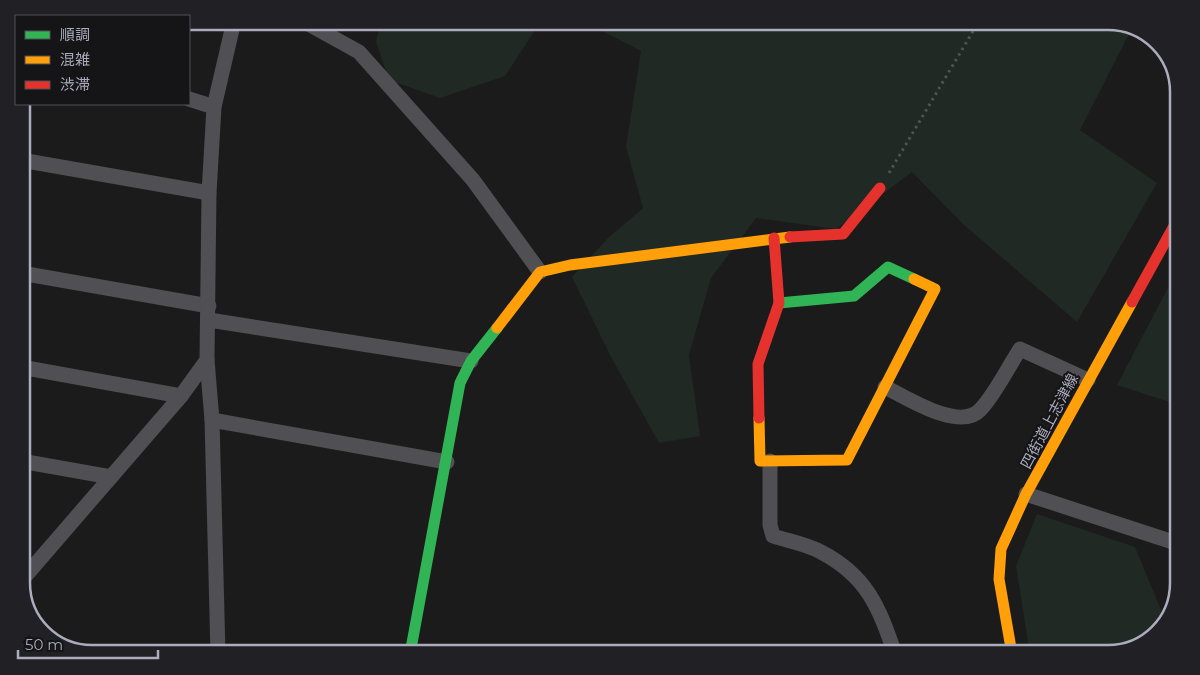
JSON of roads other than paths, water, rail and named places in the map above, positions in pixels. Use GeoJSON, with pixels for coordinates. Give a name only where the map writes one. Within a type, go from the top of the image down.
{"type":"FeatureCollection","features":[{"type":"Feature","properties":{"kind":"street"},"geometry":{"type":"LineString","coordinates":[[218,645],[212,420],[207,360],[209,193],[214,107],[232,30]]}},
{"type":"Feature","properties":{"kind":"street"},"geometry":{"type":"LineString","coordinates":[[319,30],[359,52],[473,180],[540,272]]}},
{"type":"Feature","properties":{"kind":"street"},"geometry":{"type":"LineString","coordinates":[[190,100],[214,107]]}},
{"type":"Feature","properties":{"kind":"street"},"geometry":{"type":"LineString","coordinates":[[30,162],[209,193]]}},
{"type":"Feature","properties":{"kind":"street"},"geometry":{"type":"LineString","coordinates":[[412,645],[447,462],[460,383],[471,361],[540,272],[570,265],[774,238],[843,234],[880,188]]}},
{"type":"Feature","properties":{"kind":"street","name":"四街道上志津線"},"geometry":{"type":"LineString","coordinates":[[1010,645],[1000,588],[1001,549],[1026,494],[1170,233]]}},
{"type":"Feature","properties":{"kind":"street"},"geometry":{"type":"LineString","coordinates":[[774,238],[779,303],[758,364],[760,461],[847,460],[935,289],[888,267],[854,296],[779,303]]}},
{"type":"Feature","properties":{"kind":"street"},"geometry":{"type":"LineString","coordinates":[[30,275],[209,313],[471,361]]}},
{"type":"Feature","properties":{"kind":"street"},"geometry":{"type":"LineString","coordinates":[[885,387],[940,415],[961,417],[979,411],[1020,348],[1088,380]]}},
{"type":"Feature","properties":{"kind":"street"},"geometry":{"type":"LineString","coordinates":[[30,571],[181,396],[207,360]]}},
{"type":"Feature","properties":{"kind":"street"},"geometry":{"type":"LineString","coordinates":[[30,369],[181,396]]}},
{"type":"Feature","properties":{"kind":"street"},"geometry":{"type":"LineString","coordinates":[[212,420],[447,462]]}},
{"type":"Feature","properties":{"kind":"street"},"geometry":{"type":"LineString","coordinates":[[770,461],[770,525],[773,536],[820,551],[860,579],[883,618],[892,645]]}},
{"type":"Feature","properties":{"kind":"street"},"geometry":{"type":"LineString","coordinates":[[30,463],[111,477]]}},
{"type":"Feature","properties":{"kind":"street"},"geometry":{"type":"LineString","coordinates":[[1026,494],[1170,541]]}}]}
